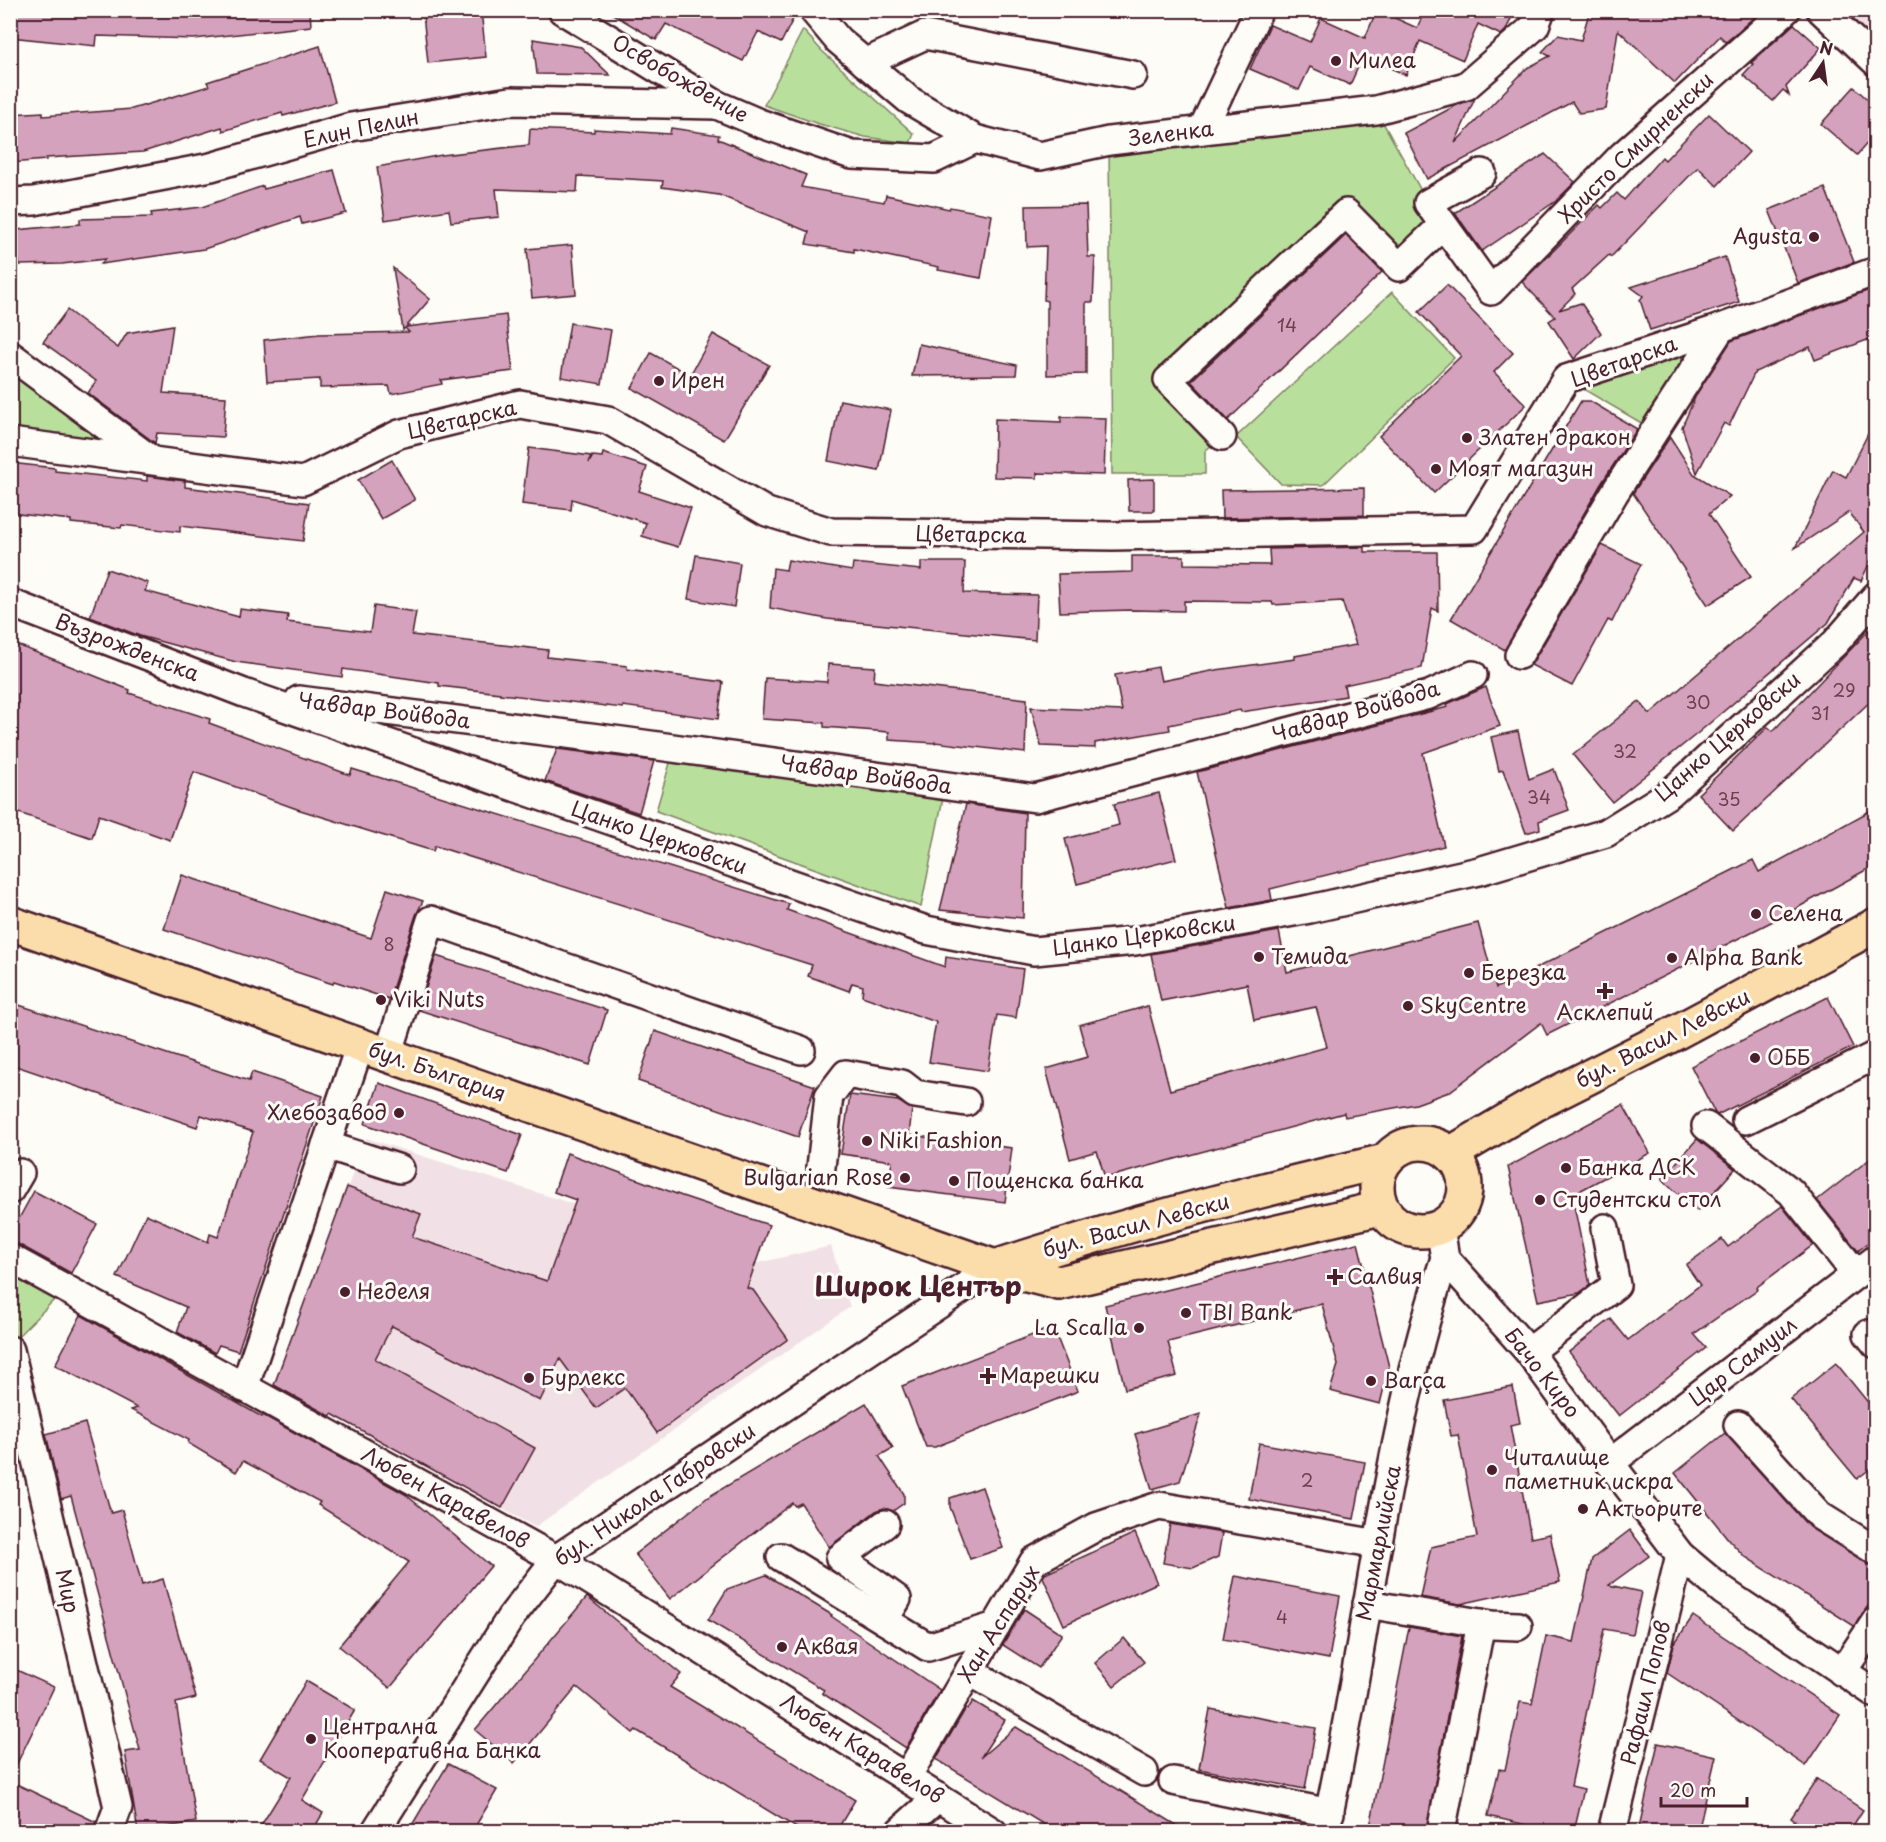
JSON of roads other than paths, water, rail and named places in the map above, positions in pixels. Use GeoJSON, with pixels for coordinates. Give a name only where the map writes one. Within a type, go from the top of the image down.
{"type":"FeatureCollection","features":[{"type":"Feature","properties":{"kind":"main road","name":"бул. България"},"geometry":{"type":"LineString","coordinates":[[10,923],[995,1267]]}},
{"type":"Feature","properties":{"kind":"main road","name":"бул. Васил Левски"},"geometry":{"type":"LineString","coordinates":[[1450,1154],[1535,1104],[1662,1040],[1875,925]]}},
{"type":"Feature","properties":{"kind":"main road"},"geometry":{"type":"LineString","coordinates":[[1414,1143],[1433,1144],[1450,1154],[1462,1168],[1466,1187],[1462,1206],[1442,1243],[1424,1232],[1408,1230],[1394,1223],[1381,1208],[1377,1194],[1377,1177],[1385,1161],[1398,1149],[1414,1143]]}},
{"type":"Feature","properties":{"kind":"main road","name":"бул. Васил Левски"},"geometry":{"type":"LineString","coordinates":[[995,1267],[1077,1241],[1311,1178],[1385,1161]]}},
{"type":"Feature","properties":{"kind":"main road","name":"бул. Васил Левски"},"geometry":{"type":"LineString","coordinates":[[995,1267],[1059,1284],[1381,1208]]}},
{"type":"Feature","properties":{"kind":"street","name":"Освобождение"},"geometry":{"type":"LineString","coordinates":[[562,10],[717,105],[759,123],[852,155],[934,159],[975,139]]}},
{"type":"Feature","properties":{"kind":"street","name":"Зеленка"},"geometry":{"type":"LineString","coordinates":[[813,10],[838,40],[909,100],[975,139],[1040,156],[1109,141],[1376,110],[1466,86],[1535,26],[1542,10]]}},
{"type":"Feature","properties":{"kind":"street"},"geometry":{"type":"LineString","coordinates":[[1202,130],[1259,10]]}},
{"type":"Feature","properties":{"kind":"street","name":"Христо Смирненски"},"geometry":{"type":"LineString","coordinates":[[1443,225],[1491,291],[1623,155],[1786,10]]}},
{"type":"Feature","properties":{"kind":"street"},"geometry":{"type":"LineString","coordinates":[[1821,10],[1875,62]]}},
{"type":"Feature","properties":{"kind":"street"},"geometry":{"type":"LineString","coordinates":[[865,63],[925,35],[1133,75]]}},
{"type":"Feature","properties":{"kind":"street","name":"Елин Пелин"},"geometry":{"type":"LineString","coordinates":[[10,202],[34,201],[211,167],[351,127],[510,101],[717,105]]}},
{"type":"Feature","properties":{"kind":"street"},"geometry":{"type":"LineString","coordinates":[[1222,436],[1168,380],[1346,213],[1399,267],[1443,225],[1428,203],[1482,172]]}},
{"type":"Feature","properties":{"kind":"street","name":"Цветарска"},"geometry":{"type":"LineString","coordinates":[[10,442],[303,481],[399,435],[520,404],[608,420],[767,512],[831,532],[1113,537],[1474,528],[1566,379],[1720,328],[1875,271]]}},
{"type":"Feature","properties":{"kind":"street"},"geometry":{"type":"LineString","coordinates":[[1519,655],[1616,492],[1720,328]]}},
{"type":"Feature","properties":{"kind":"street"},"geometry":{"type":"LineString","coordinates":[[10,356],[153,461]]}},
{"type":"Feature","properties":{"kind":"street","name":"Цанко Церковски"},"geometry":{"type":"LineString","coordinates":[[244,693],[926,930],[1034,951],[1135,941],[1310,909],[1479,871],[1606,833],[1670,793],[1835,642],[1875,596]]}},
{"type":"Feature","properties":{"kind":"street","name":"Възрожденска"},"geometry":{"type":"LineString","coordinates":[[10,603],[244,693]]}},
{"type":"Feature","properties":{"kind":"street","name":"Чавдар Войвода"},"geometry":{"type":"LineString","coordinates":[[244,693],[622,741],[1035,798],[1429,695],[1473,675]]}},
{"type":"Feature","properties":{"kind":"street"},"geometry":{"type":"LineString","coordinates":[[244,1388],[326,1145],[374,1050],[431,920],[801,1050]]}},
{"type":"Feature","properties":{"kind":"street"},"geometry":{"type":"LineString","coordinates":[[1746,1120],[1874,1058]]}},
{"type":"Feature","properties":{"kind":"street"},"geometry":{"type":"LineString","coordinates":[[821,1167],[829,1096],[846,1074],[902,1084],[915,1094],[966,1102]]}},
{"type":"Feature","properties":{"kind":"street"},"geometry":{"type":"LineString","coordinates":[[1706,1126],[1791,1192],[1866,1267]]}},
{"type":"Feature","properties":{"kind":"street"},"geometry":{"type":"LineString","coordinates":[[326,1145],[400,1169]]}},
{"type":"Feature","properties":{"kind":"street"},"geometry":{"type":"LineString","coordinates":[[1529,1352],[1616,1285],[1605,1228]]}},
{"type":"Feature","properties":{"kind":"street","name":"Бачо Киро"},"geometry":{"type":"LineString","coordinates":[[1442,1243],[1529,1352],[1680,1555],[1723,1591],[1875,1694]]}},
{"type":"Feature","properties":{"kind":"street","name":"Мармарлийска"},"geometry":{"type":"LineString","coordinates":[[1328,1822],[1378,1544],[1411,1377],[1442,1243]]}},
{"type":"Feature","properties":{"kind":"street","name":"Любен Каравелов"},"geometry":{"type":"LineString","coordinates":[[10,1258],[555,1559],[993,1832]]}},
{"type":"Feature","properties":{"kind":"street","name":"бул. Никола Габровски"},"geometry":{"type":"LineString","coordinates":[[375,1832],[511,1617],[555,1559],[995,1267]]}},
{"type":"Feature","properties":{"kind":"street","name":"Цар Самуил"},"geometry":{"type":"LineString","coordinates":[[1610,1463],[1866,1267]]}},
{"type":"Feature","properties":{"kind":"street","name":"Мир"},"geometry":{"type":"LineString","coordinates":[[10,1350],[118,1806],[109,1832]]}},
{"type":"Feature","properties":{"kind":"street"},"geometry":{"type":"LineString","coordinates":[[1738,1425],[1820,1516],[1875,1551]]}},
{"type":"Feature","properties":{"kind":"street","name":"Хан Аспарух"},"geometry":{"type":"LineString","coordinates":[[906,1777],[1034,1561],[1096,1527],[1159,1506],[1378,1544]]}},
{"type":"Feature","properties":{"kind":"street"},"geometry":{"type":"LineString","coordinates":[[884,1620],[897,1599],[840,1558],[885,1524]]}},
{"type":"Feature","properties":{"kind":"street","name":"Рафаил Попов"},"geometry":{"type":"LineString","coordinates":[[1612,1832],[1680,1555]]}},
{"type":"Feature","properties":{"kind":"street"},"geometry":{"type":"LineString","coordinates":[[781,1557],[928,1647],[996,1626]]}},
{"type":"Feature","properties":{"kind":"street"},"geometry":{"type":"LineString","coordinates":[[1367,1604],[1481,1623],[1518,1626]]}},
{"type":"Feature","properties":{"kind":"street"},"geometry":{"type":"LineString","coordinates":[[1842,1672],[1875,1621]]}},
{"type":"Feature","properties":{"kind":"street"},"geometry":{"type":"LineString","coordinates":[[1441,1832],[1481,1623]]}},
{"type":"Feature","properties":{"kind":"street"},"geometry":{"type":"LineString","coordinates":[[969,1671],[1144,1772]]}},
{"type":"Feature","properties":{"kind":"street"},"geometry":{"type":"LineString","coordinates":[[1173,1781],[1328,1822]]}},
{"type":"Feature","properties":{"kind":"street"},"geometry":{"type":"LineString","coordinates":[[899,1832],[939,1797]]}},
{"type":"Feature","properties":{"kind":"place","name":"Милеа"},"geometry":{"type":"Point","coordinates":[1336,61]}},
{"type":"Feature","properties":{"kind":"place","name":"Agusta"},"geometry":{"type":"Point","coordinates":[1814,237]}},
{"type":"Feature","properties":{"kind":"place","name":"Ирен"},"geometry":{"type":"Point","coordinates":[659,381]}},
{"type":"Feature","properties":{"kind":"place","name":"Златен дракон"},"geometry":{"type":"Point","coordinates":[1467,438]}},
{"type":"Feature","properties":{"kind":"place","name":"Моят магазин"},"geometry":{"type":"Point","coordinates":[1436,469]}},
{"type":"Feature","properties":{"kind":"place","name":"Селена"},"geometry":{"type":"Point","coordinates":[1756,914]}},
{"type":"Feature","properties":{"kind":"place","name":"Темида"},"geometry":{"type":"Point","coordinates":[1259,957]}},
{"type":"Feature","properties":{"kind":"place","name":"Alpha Bank"},"geometry":{"type":"Point","coordinates":[1672,958]}},
{"type":"Feature","properties":{"kind":"place","name":"Березка"},"geometry":{"type":"Point","coordinates":[1469,973]}},
{"type":"Feature","properties":{"kind":"place","name":"Асклепий"},"geometry":{"type":"Point","coordinates":[1605,991]}},
{"type":"Feature","properties":{"kind":"place","name":"Viki Nuts"},"geometry":{"type":"Point","coordinates":[381,1000]}},
{"type":"Feature","properties":{"kind":"place","name":"SkyCentre"},"geometry":{"type":"Point","coordinates":[1408,1006]}},
{"type":"Feature","properties":{"kind":"place","name":"ОББ"},"geometry":{"type":"Point","coordinates":[1755,1058]}},
{"type":"Feature","properties":{"kind":"place","name":"Хлебозавод"},"geometry":{"type":"Point","coordinates":[399,1113]}},
{"type":"Feature","properties":{"kind":"place","name":"Niki Fashion"},"geometry":{"type":"Point","coordinates":[867,1141]}},
{"type":"Feature","properties":{"kind":"place","name":"Банка ДСК"},"geometry":{"type":"Point","coordinates":[1566,1168]}},
{"type":"Feature","properties":{"kind":"place","name":"Bulgarian Rose"},"geometry":{"type":"Point","coordinates":[905,1178]}},
{"type":"Feature","properties":{"kind":"place","name":"Пощенска банка"},"geometry":{"type":"Point","coordinates":[954,1181]}},
{"type":"Feature","properties":{"kind":"place","name":"Студентски стол"},"geometry":{"type":"Point","coordinates":[1540,1200]}},
{"type":"Feature","properties":{"kind":"place","name":"Салвия"},"geometry":{"type":"Point","coordinates":[1335,1277]}},
{"type":"Feature","properties":{"kind":"place","name":"Неделя"},"geometry":{"type":"Point","coordinates":[345,1292]}},
{"type":"Feature","properties":{"kind":"place","name":"TBI Bank"},"geometry":{"type":"Point","coordinates":[1186,1313]}},
{"type":"Feature","properties":{"kind":"place","name":"La Scalla"},"geometry":{"type":"Point","coordinates":[1139,1328]}},
{"type":"Feature","properties":{"kind":"place","name":"Марешки"},"geometry":{"type":"Point","coordinates":[988,1376]}},
{"type":"Feature","properties":{"kind":"place","name":"Бурлекс"},"geometry":{"type":"Point","coordinates":[529,1378]}},
{"type":"Feature","properties":{"kind":"place","name":"Barça"},"geometry":{"type":"Point","coordinates":[1371,1381]}},
{"type":"Feature","properties":{"kind":"place","name":"Читалище паметник искра"},"geometry":{"type":"Point","coordinates":[1492,1470]}},
{"type":"Feature","properties":{"kind":"place","name":"Актьорите"},"geometry":{"type":"Point","coordinates":[1583,1509]}},
{"type":"Feature","properties":{"kind":"place","name":"Аквая"},"geometry":{"type":"Point","coordinates":[782,1647]}},
{"type":"Feature","properties":{"kind":"place","name":"Централна Кооперативна Банка"},"geometry":{"type":"Point","coordinates":[311,1739]}},
{"type":"Feature","properties":{"kind":"district","name":"Широк Център"},"geometry":{"type":"Point","coordinates":[918,1287]}}]}
